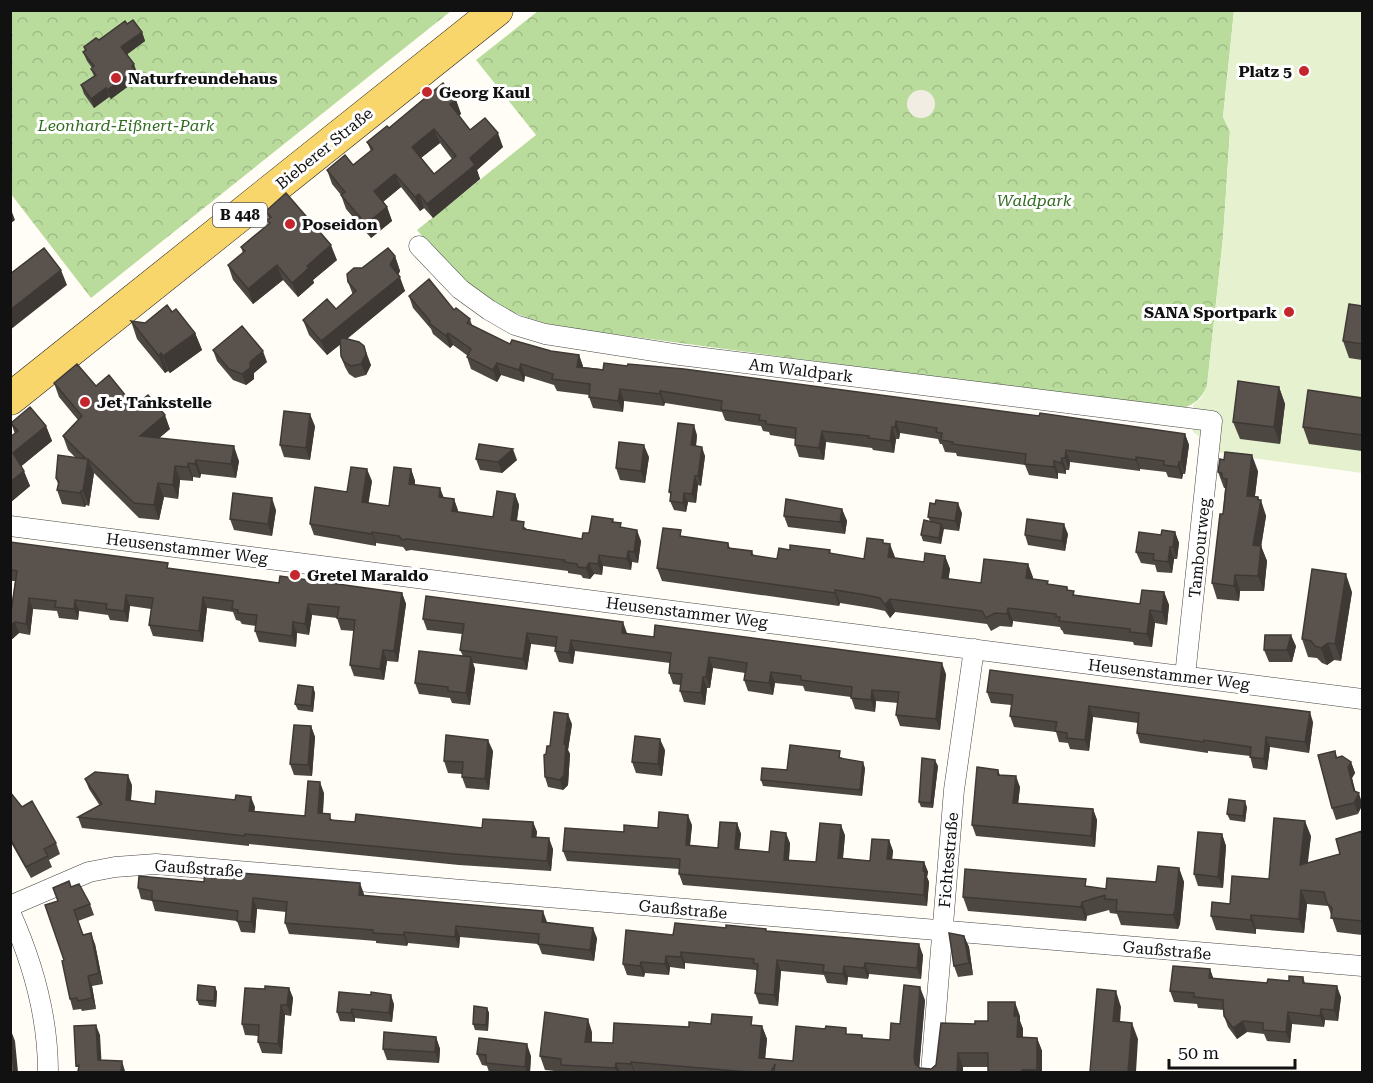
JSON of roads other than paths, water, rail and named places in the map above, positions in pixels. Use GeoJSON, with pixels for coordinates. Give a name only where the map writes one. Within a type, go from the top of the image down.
{"type":"FeatureCollection","features":[{"type":"Feature","properties":{"kind":"main road","name":"Bieberer Straße"},"geometry":{"type":"LineString","coordinates":[[10,399],[497,10]]}},
{"type":"Feature","properties":{"kind":"street","name":"Am Waldpark"},"geometry":{"type":"LineString","coordinates":[[419,246],[446,276],[472,298],[509,322],[538,333],[680,355],[1212,421]]}},
{"type":"Feature","properties":{"kind":"street","name":"Tambourweg"},"geometry":{"type":"LineString","coordinates":[[1185,676],[1212,421]]}},
{"type":"Feature","properties":{"kind":"street","name":"Heusenstammer Weg"},"geometry":{"type":"LineString","coordinates":[[10,526],[1362,699]]}},
{"type":"Feature","properties":{"kind":"street","name":"Fichtestraße"},"geometry":{"type":"LineString","coordinates":[[931,1072],[954,790],[974,649]]}},
{"type":"Feature","properties":{"kind":"street","name":"Gaußstraße"},"geometry":{"type":"LineString","coordinates":[[10,906],[89,872],[115,867],[156,864],[1362,966]]}},
{"type":"Feature","properties":{"kind":"street"},"geometry":{"type":"LineString","coordinates":[[10,912],[31,962],[39,991],[48,1072]]}},
{"type":"Feature","properties":{"kind":"place","name":"Platz 5"},"geometry":{"type":"Point","coordinates":[1304,71]}},
{"type":"Feature","properties":{"kind":"place","name":"Naturfreundehaus"},"geometry":{"type":"Point","coordinates":[116,78]}},
{"type":"Feature","properties":{"kind":"place","name":"Georg Kaul"},"geometry":{"type":"Point","coordinates":[427,92]}},
{"type":"Feature","properties":{"kind":"place","name":"Poseidon"},"geometry":{"type":"Point","coordinates":[290,224]}},
{"type":"Feature","properties":{"kind":"place","name":"SANA Sportpark"},"geometry":{"type":"Point","coordinates":[1289,312]}},
{"type":"Feature","properties":{"kind":"place","name":"Jet Tankstelle"},"geometry":{"type":"Point","coordinates":[85,402]}},
{"type":"Feature","properties":{"kind":"place","name":"Gretel Maraldo"},"geometry":{"type":"Point","coordinates":[295,575]}},
{"type":"Feature","properties":{"kind":"park label","name":"Leonhard-Eißnert-Park"},"geometry":{"type":"Point","coordinates":[126,125]}},
{"type":"Feature","properties":{"kind":"park label","name":"Waldpark"},"geometry":{"type":"Point","coordinates":[1034,200]}}]}
